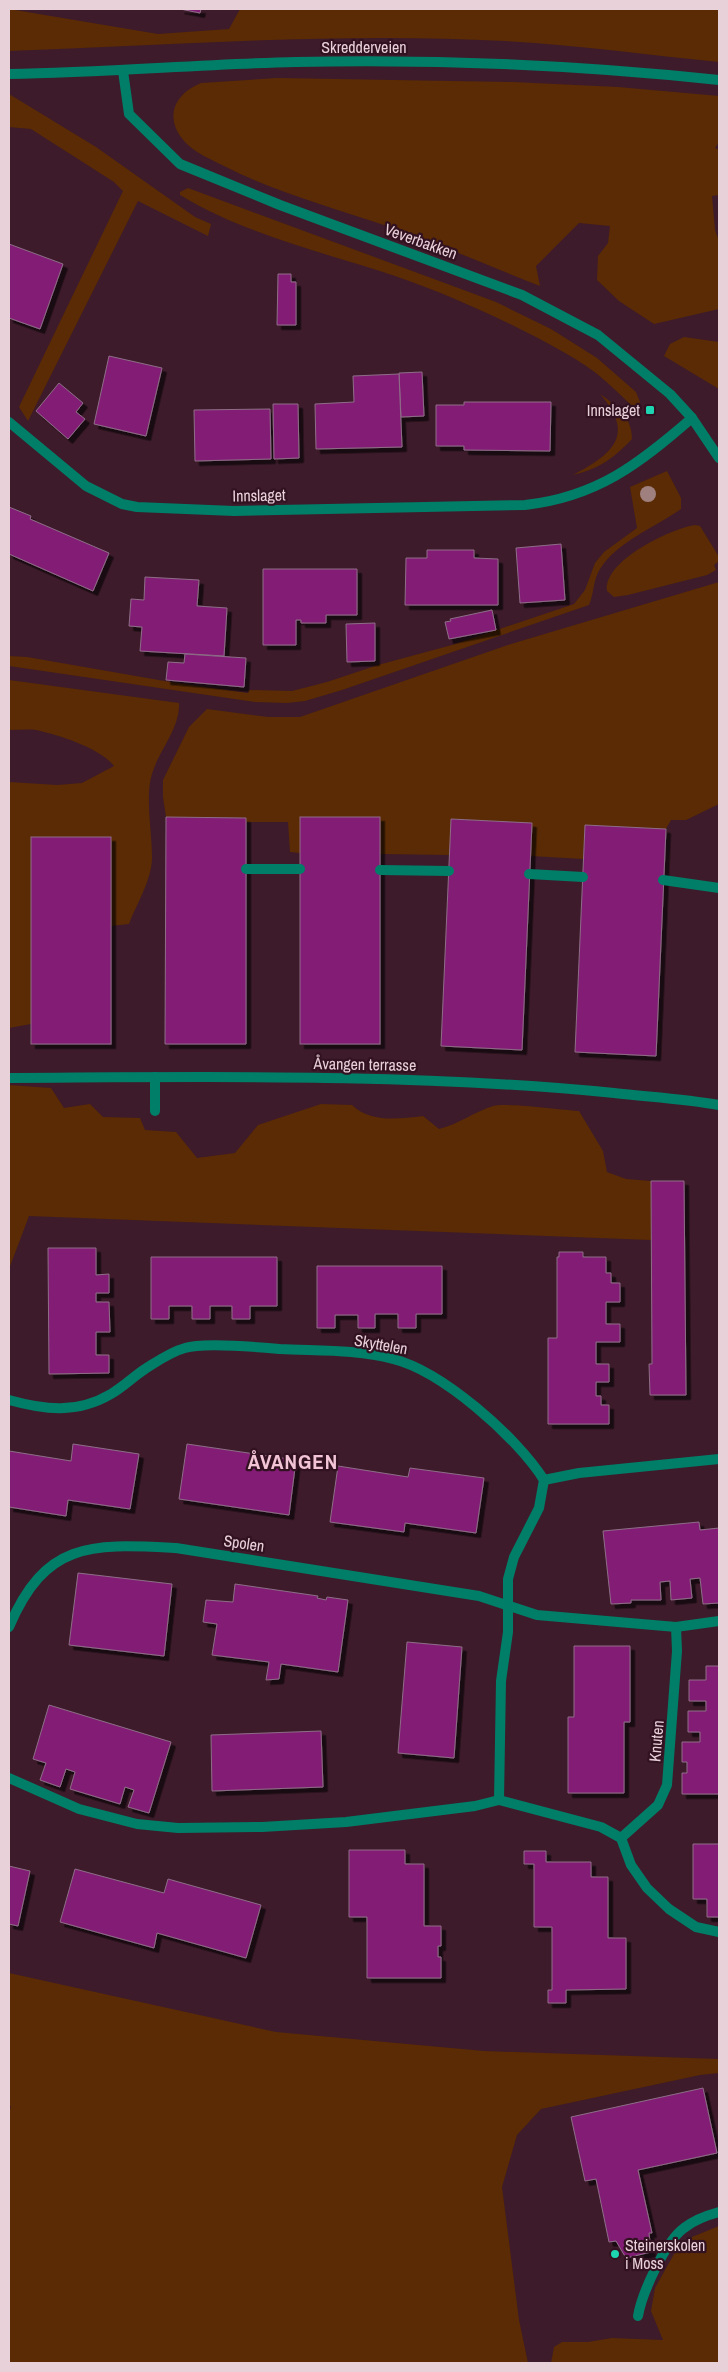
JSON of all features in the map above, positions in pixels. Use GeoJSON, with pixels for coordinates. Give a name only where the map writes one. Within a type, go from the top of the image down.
{"type":"FeatureCollection","features":[{"type":"Feature","properties":{"kind":"street","name":"Skredderveien"},"geometry":{"type":"LineString","coordinates":[[9,74],[123,71],[296,62],[418,62],[568,66],[719,80]]}},
{"type":"Feature","properties":{"kind":"street","name":"Veverbakken"},"geometry":{"type":"LineString","coordinates":[[123,71],[129,114],[180,164],[280,205],[522,295],[598,335],[670,394],[692,418],[718,454]]}},
{"type":"Feature","properties":{"kind":"street","name":"Innslaget"},"geometry":{"type":"LineString","coordinates":[[9,422],[86,486],[122,504],[172,510],[234,511],[525,505],[554,502],[584,493],[614,478],[661,445],[692,418]]}},
{"type":"Feature","properties":{"kind":"street"},"geometry":{"type":"LineString","coordinates":[[246,868],[300,869]]}},
{"type":"Feature","properties":{"kind":"street"},"geometry":{"type":"LineString","coordinates":[[380,870],[449,871]]}},
{"type":"Feature","properties":{"kind":"street"},"geometry":{"type":"LineString","coordinates":[[530,874],[583,877]]}},
{"type":"Feature","properties":{"kind":"street"},"geometry":{"type":"LineString","coordinates":[[663,880],[719,888]]}},
{"type":"Feature","properties":{"kind":"street"},"geometry":{"type":"LineString","coordinates":[[155,1077],[155,1111]]}},
{"type":"Feature","properties":{"kind":"street","name":"Åvangen terrasse"},"geometry":{"type":"LineString","coordinates":[[9,1078],[155,1077],[456,1080],[580,1090],[719,1105]]}},
{"type":"Feature","properties":{"kind":"street","name":"Skyttelen"},"geometry":{"type":"LineString","coordinates":[[9,1400],[50,1410],[92,1402],[111,1394],[168,1355],[186,1348],[264,1348],[370,1355],[393,1359],[414,1366],[438,1378],[510,1438],[532,1462],[544,1480]]}},
{"type":"Feature","properties":{"kind":"street"},"geometry":{"type":"LineString","coordinates":[[499,1800],[501,1681],[508,1632],[508,1579],[514,1557],[539,1508],[544,1480],[609,1469],[719,1459]]}},
{"type":"Feature","properties":{"kind":"street","name":"Spolen"},"geometry":{"type":"LineString","coordinates":[[9,1627],[14,1615],[41,1572],[57,1561],[77,1552],[99,1547],[176,1548],[479,1596],[508,1607]]}},
{"type":"Feature","properties":{"kind":"street"},"geometry":{"type":"LineString","coordinates":[[508,1607],[537,1615],[676,1627],[719,1621]]}},
{"type":"Feature","properties":{"kind":"street","name":"Knuten"},"geometry":{"type":"LineString","coordinates":[[622,1838],[658,1805],[668,1785],[677,1651],[676,1627]]}},
{"type":"Feature","properties":{"kind":"street"},"geometry":{"type":"LineString","coordinates":[[9,1778],[86,1812],[137,1824],[178,1828],[262,1828],[346,1822],[475,1806],[499,1800],[601,1828],[622,1838],[631,1865],[648,1888],[669,1909],[696,1927],[719,1932]]}},
{"type":"Feature","properties":{"kind":"street"},"geometry":{"type":"LineString","coordinates":[[638,2316],[641,2302],[655,2270],[683,2228],[708,2215],[719,2212]]}},
{"type":"Feature","properties":{"kind":"shaded area"},"geometry":{"type":"Polygon","coordinates":[[[9,9],[158,34],[229,29],[240,9],[719,9],[719,62],[505,41],[381,38],[257,40],[9,51],[9,9]]]}},
{"type":"Feature","properties":{"kind":"shaded area"},"geometry":{"type":"Polygon","coordinates":[[[277,78],[513,82],[618,87],[719,96],[719,142],[715,148],[719,150],[719,195],[712,196],[715,230],[719,241],[719,309],[654,324],[619,301],[597,280],[598,256],[608,243],[610,226],[579,223],[536,266],[540,286],[404,232],[263,184],[201,154],[188,145],[175,127],[173,118],[178,102],[183,94],[201,83],[277,78]]]}},
{"type":"Feature","properties":{"kind":"shaded area"},"geometry":{"type":"Polygon","coordinates":[[[9,94],[96,147],[195,217],[211,224],[208,236],[138,201],[28,421],[19,407],[123,191],[114,182],[31,129],[9,127],[9,94]]]}},
{"type":"Feature","properties":{"kind":"shaded area"},"geometry":{"type":"Polygon","coordinates":[[[188,188],[496,302],[551,329],[597,358],[636,392],[640,402],[640,414],[608,383],[586,366],[514,326],[410,281],[285,242],[231,221],[180,195],[180,192],[188,188]]]}},
{"type":"Feature","properties":{"kind":"shaded area"},"geometry":{"type":"Polygon","coordinates":[[[684,337],[719,342],[719,389],[664,356],[670,344],[684,337]]]}},
{"type":"Feature","properties":{"kind":"shaded area"},"geometry":{"type":"Polygon","coordinates":[[[600,394],[618,408],[626,418],[632,439],[606,462],[591,470],[573,475],[599,459],[609,451],[615,442],[618,432],[617,421],[611,408],[600,394]]]}},
{"type":"Feature","properties":{"kind":"shaded area"},"geometry":{"type":"Polygon","coordinates":[[[667,471],[681,498],[681,509],[627,542],[608,559],[598,573],[589,605],[305,701],[287,703],[255,702],[9,666],[9,656],[27,657],[170,682],[248,693],[249,690],[292,691],[452,645],[574,604],[585,590],[595,563],[604,552],[637,528],[630,487],[667,471]]]}},
{"type":"Feature","properties":{"kind":"shaded area"},"geometry":{"type":"Polygon","coordinates":[[[695,525],[700,526],[719,557],[719,561],[714,565],[716,570],[707,575],[628,595],[614,597],[607,591],[609,580],[626,558],[655,540],[695,525]]]}},
{"type":"Feature","properties":{"kind":"shaded area"},"geometry":{"type":"Polygon","coordinates":[[[719,582],[719,804],[686,820],[671,820],[666,829],[585,825],[583,859],[531,856],[532,823],[452,819],[450,855],[380,854],[380,817],[300,853],[290,852],[288,822],[246,822],[246,818],[166,817],[163,780],[189,727],[207,709],[268,717],[300,717],[511,644],[719,582]]]}},
{"type":"Feature","properties":{"kind":"shaded area"},"geometry":{"type":"Polygon","coordinates":[[[9,680],[179,703],[173,731],[152,774],[149,803],[152,864],[129,924],[111,926],[111,837],[31,837],[31,1024],[9,1028],[9,782],[57,785],[82,783],[114,766],[99,753],[56,735],[36,730],[9,730],[9,680]]]}},
{"type":"Feature","properties":{"kind":"shaded area"},"geometry":{"type":"Polygon","coordinates":[[[9,1085],[51,1088],[64,1108],[90,1104],[103,1117],[140,1118],[145,1130],[176,1132],[197,1158],[235,1153],[258,1125],[321,1104],[352,1105],[359,1111],[376,1117],[404,1118],[423,1116],[439,1129],[493,1106],[500,1105],[579,1111],[603,1151],[607,1172],[626,1179],[651,1181],[651,1240],[29,1216],[9,1269],[9,1085]]]}},
{"type":"Feature","properties":{"kind":"shaded area"},"geometry":{"type":"Polygon","coordinates":[[[9,1973],[276,2032],[484,2051],[719,2059],[719,2073],[700,2075],[541,2109],[517,2135],[502,2187],[519,2320],[528,2363],[9,2363],[9,2111],[11,2107],[9,2104],[9,1973]]]}},
{"type":"Feature","properties":{"kind":"shaded area"},"geometry":{"type":"Polygon","coordinates":[[[719,2226],[719,2363],[551,2363],[554,2347],[562,2342],[588,2342],[612,2338],[663,2340],[651,2311],[655,2288],[674,2254],[692,2237],[719,2226]]]}},
{"type":"Feature","properties":{"kind":"building"},"geometry":{"type":"Polygon","coordinates":[[[180,9],[201,9],[200,13],[180,9]]]}},
{"type":"Feature","properties":{"kind":"building"},"geometry":{"type":"Polygon","coordinates":[[[9,244],[63,264],[40,329],[9,318],[9,244]]]}},
{"type":"Feature","properties":{"kind":"building"},"geometry":{"type":"Polygon","coordinates":[[[278,274],[291,274],[291,282],[296,282],[296,325],[277,325],[278,274]]]}},
{"type":"Feature","properties":{"kind":"building"},"geometry":{"type":"Polygon","coordinates":[[[109,356],[162,368],[146,436],[94,424],[109,356]]]}},
{"type":"Feature","properties":{"kind":"building"},"geometry":{"type":"Polygon","coordinates":[[[422,372],[424,416],[401,417],[399,373],[422,372]]]}},
{"type":"Feature","properties":{"kind":"building"},"geometry":{"type":"Polygon","coordinates":[[[399,374],[402,447],[316,449],[315,404],[354,402],[353,376],[399,374]]]}},
{"type":"Feature","properties":{"kind":"building"},"geometry":{"type":"Polygon","coordinates":[[[59,383],[83,403],[76,412],[85,419],[68,439],[36,411],[59,383]]]}},
{"type":"Feature","properties":{"kind":"building"},"geometry":{"type":"Polygon","coordinates":[[[464,402],[551,402],[550,451],[464,450],[464,446],[436,446],[436,405],[464,405],[464,402]]]}},
{"type":"Feature","properties":{"kind":"building"},"geometry":{"type":"Polygon","coordinates":[[[273,404],[298,404],[299,458],[274,459],[273,404]]]}},
{"type":"Feature","properties":{"kind":"building"},"geometry":{"type":"Polygon","coordinates":[[[270,409],[271,459],[195,461],[194,410],[270,409]]]}},
{"type":"Feature","properties":{"kind":"building"},"geometry":{"type":"Polygon","coordinates":[[[9,507],[31,516],[30,519],[109,553],[93,591],[9,554],[9,507]]]}},
{"type":"Feature","properties":{"kind":"building"},"geometry":{"type":"Polygon","coordinates":[[[561,544],[565,600],[520,603],[516,548],[561,544]]]}},
{"type":"Feature","properties":{"kind":"building"},"geometry":{"type":"Polygon","coordinates":[[[427,550],[474,550],[474,558],[498,559],[498,605],[405,605],[406,558],[427,558],[427,550]]]}},
{"type":"Feature","properties":{"kind":"building"},"geometry":{"type":"Polygon","coordinates":[[[263,569],[357,569],[357,615],[326,615],[326,623],[301,623],[301,620],[296,620],[296,645],[263,645],[263,569]]]}},
{"type":"Feature","properties":{"kind":"building"},"geometry":{"type":"Polygon","coordinates":[[[145,577],[199,580],[197,606],[227,608],[224,656],[140,651],[142,627],[129,626],[131,599],[144,600],[145,577]]]}},
{"type":"Feature","properties":{"kind":"building"},"geometry":{"type":"Polygon","coordinates":[[[492,610],[496,630],[449,639],[445,622],[451,621],[450,619],[492,610]]]}},
{"type":"Feature","properties":{"kind":"building"},"geometry":{"type":"Polygon","coordinates":[[[375,623],[375,661],[347,662],[346,624],[375,623]]]}},
{"type":"Feature","properties":{"kind":"building"},"geometry":{"type":"Polygon","coordinates":[[[185,654],[246,658],[244,687],[166,680],[168,662],[184,663],[185,654]]]}},
{"type":"Feature","properties":{"kind":"building"},"geometry":{"type":"Polygon","coordinates":[[[166,817],[246,818],[246,1044],[165,1044],[166,817]]]}},
{"type":"Feature","properties":{"kind":"building"},"geometry":{"type":"Polygon","coordinates":[[[300,817],[380,817],[380,1044],[300,1044],[300,817]]]}},
{"type":"Feature","properties":{"kind":"building"},"geometry":{"type":"Polygon","coordinates":[[[451,819],[532,823],[522,1050],[441,1046],[451,819]]]}},
{"type":"Feature","properties":{"kind":"building"},"geometry":{"type":"Polygon","coordinates":[[[585,825],[666,829],[656,1056],[575,1052],[585,825]]]}},
{"type":"Feature","properties":{"kind":"building"},"geometry":{"type":"Polygon","coordinates":[[[31,837],[111,837],[111,1044],[31,1044],[31,837]]]}},
{"type":"Feature","properties":{"kind":"building"},"geometry":{"type":"Polygon","coordinates":[[[651,1181],[684,1181],[686,1395],[650,1395],[649,1364],[652,1364],[651,1181]]]}},
{"type":"Feature","properties":{"kind":"building"},"geometry":{"type":"Polygon","coordinates":[[[48,1248],[96,1248],[96,1275],[109,1274],[109,1293],[96,1293],[96,1302],[109,1302],[110,1332],[96,1332],[96,1355],[109,1355],[109,1373],[49,1374],[48,1248]]]}},
{"type":"Feature","properties":{"kind":"building"},"geometry":{"type":"Polygon","coordinates":[[[559,1252],[583,1252],[583,1257],[606,1257],[606,1273],[611,1273],[611,1283],[620,1283],[620,1302],[606,1302],[606,1324],[620,1324],[620,1342],[596,1342],[596,1364],[609,1364],[609,1382],[596,1382],[596,1396],[601,1396],[601,1405],[609,1405],[609,1424],[548,1424],[548,1338],[557,1338],[557,1257],[559,1257],[559,1252]]]}},
{"type":"Feature","properties":{"kind":"building"},"geometry":{"type":"Polygon","coordinates":[[[151,1257],[277,1257],[277,1306],[250,1306],[250,1319],[232,1319],[232,1306],[210,1306],[210,1319],[192,1319],[192,1306],[169,1306],[169,1319],[151,1319],[151,1257]]]}},
{"type":"Feature","properties":{"kind":"building"},"geometry":{"type":"Polygon","coordinates":[[[317,1266],[442,1266],[442,1314],[416,1314],[416,1328],[398,1328],[398,1314],[375,1314],[375,1328],[358,1328],[358,1315],[335,1315],[335,1328],[317,1328],[317,1266]]]}},
{"type":"Feature","properties":{"kind":"building"},"geometry":{"type":"Polygon","coordinates":[[[73,1444],[139,1454],[130,1509],[68,1500],[66,1516],[9,1507],[9,1451],[71,1461],[73,1444]]]}},
{"type":"Feature","properties":{"kind":"building"},"geometry":{"type":"Polygon","coordinates":[[[187,1444],[296,1460],[289,1515],[179,1499],[187,1444]]]}},
{"type":"Feature","properties":{"kind":"building"},"geometry":{"type":"Polygon","coordinates":[[[338,1466],[408,1477],[410,1468],[484,1478],[476,1533],[405,1523],[404,1532],[330,1522],[338,1466]]]}},
{"type":"Feature","properties":{"kind":"building"},"geometry":{"type":"Polygon","coordinates":[[[699,1522],[700,1530],[719,1528],[719,1603],[703,1604],[700,1578],[690,1579],[692,1598],[671,1600],[670,1581],[660,1582],[661,1600],[631,1600],[631,1603],[611,1604],[603,1531],[699,1522]]]}},
{"type":"Feature","properties":{"kind":"building"},"geometry":{"type":"Polygon","coordinates":[[[78,1573],[172,1584],[164,1656],[69,1645],[78,1573]]]}},
{"type":"Feature","properties":{"kind":"building"},"geometry":{"type":"Polygon","coordinates":[[[235,1584],[318,1596],[317,1598],[326,1600],[327,1597],[348,1600],[338,1672],[281,1664],[279,1679],[266,1680],[269,1662],[212,1655],[217,1624],[203,1622],[206,1600],[233,1602],[235,1584]]]}},
{"type":"Feature","properties":{"kind":"building"},"geometry":{"type":"Polygon","coordinates":[[[407,1642],[462,1647],[454,1758],[398,1753],[407,1642]]]}},
{"type":"Feature","properties":{"kind":"building"},"geometry":{"type":"Polygon","coordinates":[[[574,1646],[630,1646],[630,1722],[624,1722],[624,1793],[568,1793],[568,1717],[574,1717],[574,1646]]]}},
{"type":"Feature","properties":{"kind":"building"},"geometry":{"type":"Polygon","coordinates":[[[706,1666],[719,1666],[719,1794],[682,1794],[682,1773],[687,1773],[687,1762],[682,1762],[682,1742],[700,1742],[700,1732],[688,1732],[688,1711],[706,1711],[706,1701],[689,1701],[689,1680],[706,1680],[706,1666]]]}},
{"type":"Feature","properties":{"kind":"building"},"geometry":{"type":"Polygon","coordinates":[[[49,1705],[171,1742],[149,1813],[128,1807],[134,1790],[125,1787],[120,1804],[70,1789],[75,1772],[66,1769],[60,1787],[40,1780],[46,1763],[33,1759],[49,1705]]]}},
{"type":"Feature","properties":{"kind":"building"},"geometry":{"type":"Polygon","coordinates":[[[321,1731],[323,1787],[212,1791],[211,1735],[321,1731]]]}},
{"type":"Feature","properties":{"kind":"building"},"geometry":{"type":"Polygon","coordinates":[[[693,1844],[719,1844],[719,1917],[707,1917],[707,1899],[693,1899],[693,1844]]]}},
{"type":"Feature","properties":{"kind":"building"},"geometry":{"type":"Polygon","coordinates":[[[349,1850],[405,1850],[405,1864],[424,1864],[424,1926],[441,1926],[441,1946],[438,1946],[438,1957],[441,1957],[441,1978],[367,1978],[367,1917],[349,1917],[349,1850]]]}},
{"type":"Feature","properties":{"kind":"building"},"geometry":{"type":"Polygon","coordinates":[[[524,1851],[546,1851],[546,1862],[591,1862],[591,1877],[608,1877],[608,1938],[626,1938],[626,1989],[566,1990],[566,2003],[548,2003],[548,1990],[552,1990],[552,1927],[534,1927],[534,1864],[524,1864],[524,1851]]]}},
{"type":"Feature","properties":{"kind":"building"},"geometry":{"type":"Polygon","coordinates":[[[9,1866],[30,1871],[18,1926],[9,1924],[9,1866]]]}},
{"type":"Feature","properties":{"kind":"building"},"geometry":{"type":"Polygon","coordinates":[[[75,1869],[164,1893],[168,1879],[261,1905],[246,1958],[157,1933],[154,1948],[60,1922],[75,1869]]]}},
{"type":"Feature","properties":{"kind":"building"},"geometry":{"type":"Polygon","coordinates":[[[703,2088],[717,2153],[638,2170],[652,2233],[649,2233],[651,2252],[626,2258],[616,2241],[609,2242],[596,2179],[585,2181],[571,2117],[703,2088]]]}},
{"type":"Feature","properties":{"kind":"place","name":"Innslaget"},"geometry":{"type":"Point","coordinates":[650,410]}},
{"type":"Feature","properties":{"kind":"place","name":"Steinerskolen i Moss"},"geometry":{"type":"Point","coordinates":[615,2254]}},
{"type":"Feature","properties":{"kind":"district","name":"ÅVANGEN"},"geometry":{"type":"Point","coordinates":[293,1462]}}]}
